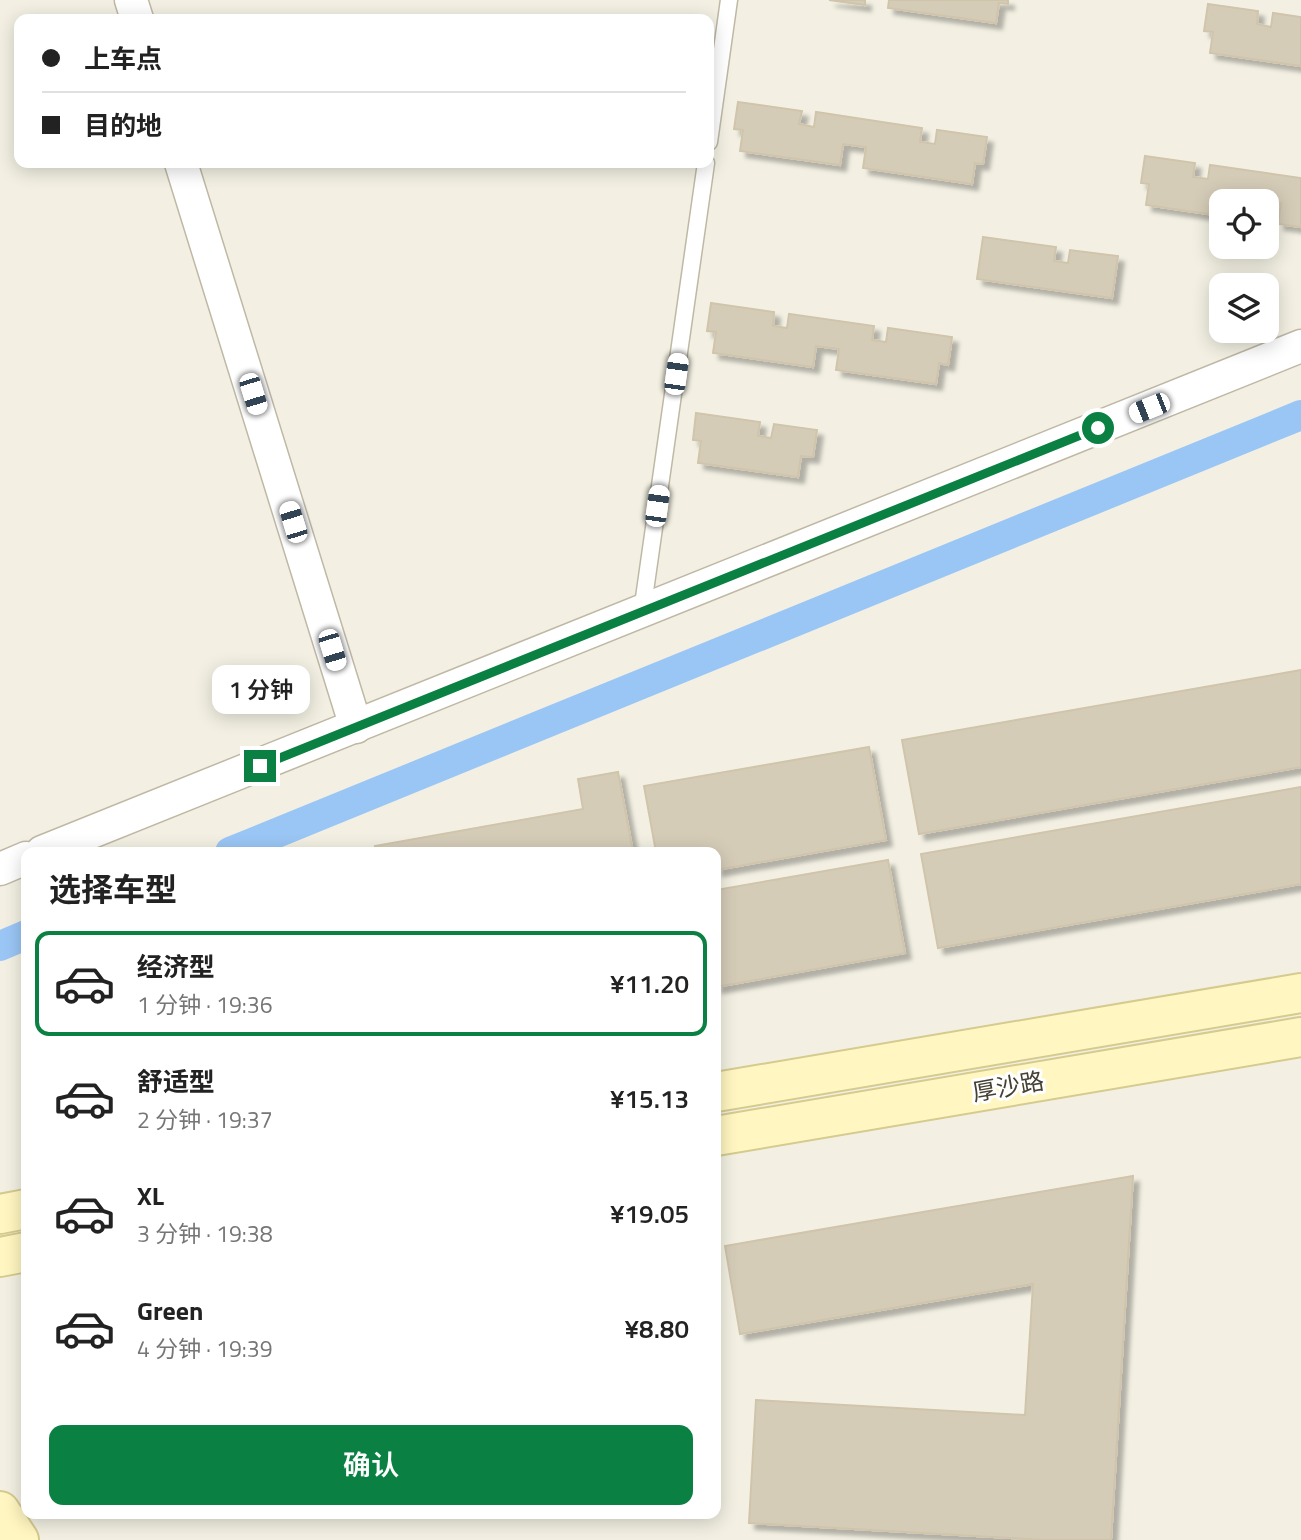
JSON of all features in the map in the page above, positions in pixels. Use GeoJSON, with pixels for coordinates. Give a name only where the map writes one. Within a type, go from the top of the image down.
{"type":"FeatureCollection","features":[{"type":"Feature","properties":{"kind":"main road"},"geometry":{"type":"LineString","coordinates":[[1263,1000],[1301,982]]}},
{"type":"Feature","properties":{"kind":"main road","name":"厚沙路"},"geometry":{"type":"LineString","coordinates":[[721,1091],[1301,993]]}},
{"type":"Feature","properties":{"kind":"main road","name":"厚沙路"},"geometry":{"type":"LineString","coordinates":[[721,1135],[1291,1041]]}},
{"type":"Feature","properties":{"kind":"main road"},"geometry":{"type":"LineString","coordinates":[[0,1214],[21,1210]]}},
{"type":"Feature","properties":{"kind":"main road"},"geometry":{"type":"LineString","coordinates":[[0,1257],[21,1253]]}},
{"type":"Feature","properties":{"kind":"main road"},"geometry":{"type":"LineString","coordinates":[[0,1511],[19,1540]]}},
{"type":"Feature","properties":{"kind":"street"},"geometry":{"type":"LineString","coordinates":[[183,168],[356,727]]}},
{"type":"Feature","properties":{"kind":"street"},"geometry":{"type":"LineString","coordinates":[[55,847],[1301,346]]}},
{"type":"Feature","properties":{"kind":"street"},"geometry":{"type":"LineString","coordinates":[[0,869],[21,860]]}},
{"type":"Feature","properties":{"kind":"lane"},"geometry":{"type":"LineString","coordinates":[[714,106],[729,0]]}},
{"type":"Feature","properties":{"kind":"lane"},"geometry":{"type":"LineString","coordinates":[[642,612],[705,168]]}},
{"type":"Feature","properties":{"kind":"building"},"geometry":{"type":"Polygon","coordinates":[[[829,0],[865,0],[865,5],[829,0]]]}},
{"type":"Feature","properties":{"kind":"building"},"geometry":{"type":"Polygon","coordinates":[[[889,0],[1008,0],[1008,4],[999,3],[996,23],[888,8],[889,0]]]}},
{"type":"Feature","properties":{"kind":"building"},"geometry":{"type":"Polygon","coordinates":[[[1208,4],[1258,11],[1257,24],[1271,27],[1273,13],[1301,17],[1301,66],[1210,53],[1213,32],[1204,31],[1208,4]]]}},
{"type":"Feature","properties":{"kind":"building"},"geometry":{"type":"Polygon","coordinates":[[[738,102],[802,111],[799,124],[814,127],[816,112],[922,128],[920,142],[935,144],[937,130],[987,137],[983,164],[975,163],[972,184],[863,168],[866,147],[843,144],[840,165],[740,151],[743,130],[734,129],[738,102]]]}},
{"type":"Feature","properties":{"kind":"building"},"geometry":{"type":"Polygon","coordinates":[[[1145,156],[1195,163],[1193,177],[1208,179],[1210,165],[1301,178],[1301,227],[1279,224],[1279,189],[1209,189],[1209,214],[1146,205],[1149,184],[1141,183],[1145,156]]]}},
{"type":"Feature","properties":{"kind":"building"},"geometry":{"type":"Polygon","coordinates":[[[983,237],[1056,247],[1054,261],[1068,263],[1070,250],[1118,256],[1112,298],[977,279],[983,237]]]}},
{"type":"Feature","properties":{"kind":"building"},"geometry":{"type":"Polygon","coordinates":[[[711,303],[774,312],[773,326],[787,328],[789,314],[874,326],[872,340],[886,342],[888,328],[952,337],[948,365],[939,363],[936,384],[836,370],[839,349],[816,346],[813,367],[713,353],[716,332],[707,331],[711,303]]]}},
{"type":"Feature","properties":{"kind":"building"},"geometry":{"type":"Polygon","coordinates":[[[696,413],[760,422],[758,436],[771,438],[774,424],[817,430],[813,457],[801,456],[798,477],[698,463],[701,441],[693,440],[696,413]]]}},
{"type":"Feature","properties":{"kind":"building"},"geometry":{"type":"Polygon","coordinates":[[[1301,670],[1301,767],[919,834],[902,740],[1301,670]]]}},
{"type":"Feature","properties":{"kind":"building"},"geometry":{"type":"Polygon","coordinates":[[[869,747],[886,840],[721,869],[721,847],[655,847],[644,786],[869,747]]]}},
{"type":"Feature","properties":{"kind":"building"},"geometry":{"type":"Polygon","coordinates":[[[618,772],[632,847],[375,847],[583,809],[578,779],[618,772]]]}},
{"type":"Feature","properties":{"kind":"building"},"geometry":{"type":"Polygon","coordinates":[[[1301,787],[1301,884],[938,948],[921,854],[1301,787]]]}},
{"type":"Feature","properties":{"kind":"building"},"geometry":{"type":"Polygon","coordinates":[[[888,860],[905,953],[721,986],[721,889],[888,860]]]}},
{"type":"Feature","properties":{"kind":"building"},"geometry":{"type":"Polygon","coordinates":[[[1133,1176],[1111,1540],[1044,1540],[749,1523],[756,1400],[1025,1415],[1033,1284],[740,1334],[725,1246],[1133,1176]]]}},
{"type":"Feature","properties":{"kind":"waterway"},"geometry":{"type":"LineString","coordinates":[[242,847],[1301,415]]}},
{"type":"Feature","properties":{"kind":"waterway"},"geometry":{"type":"LineString","coordinates":[[0,946],[21,937]]}},
{"type":"Feature","properties":{"kind":"route"},"geometry":{"type":"LineString","coordinates":[[260,766],[1098,428]]}}]}
